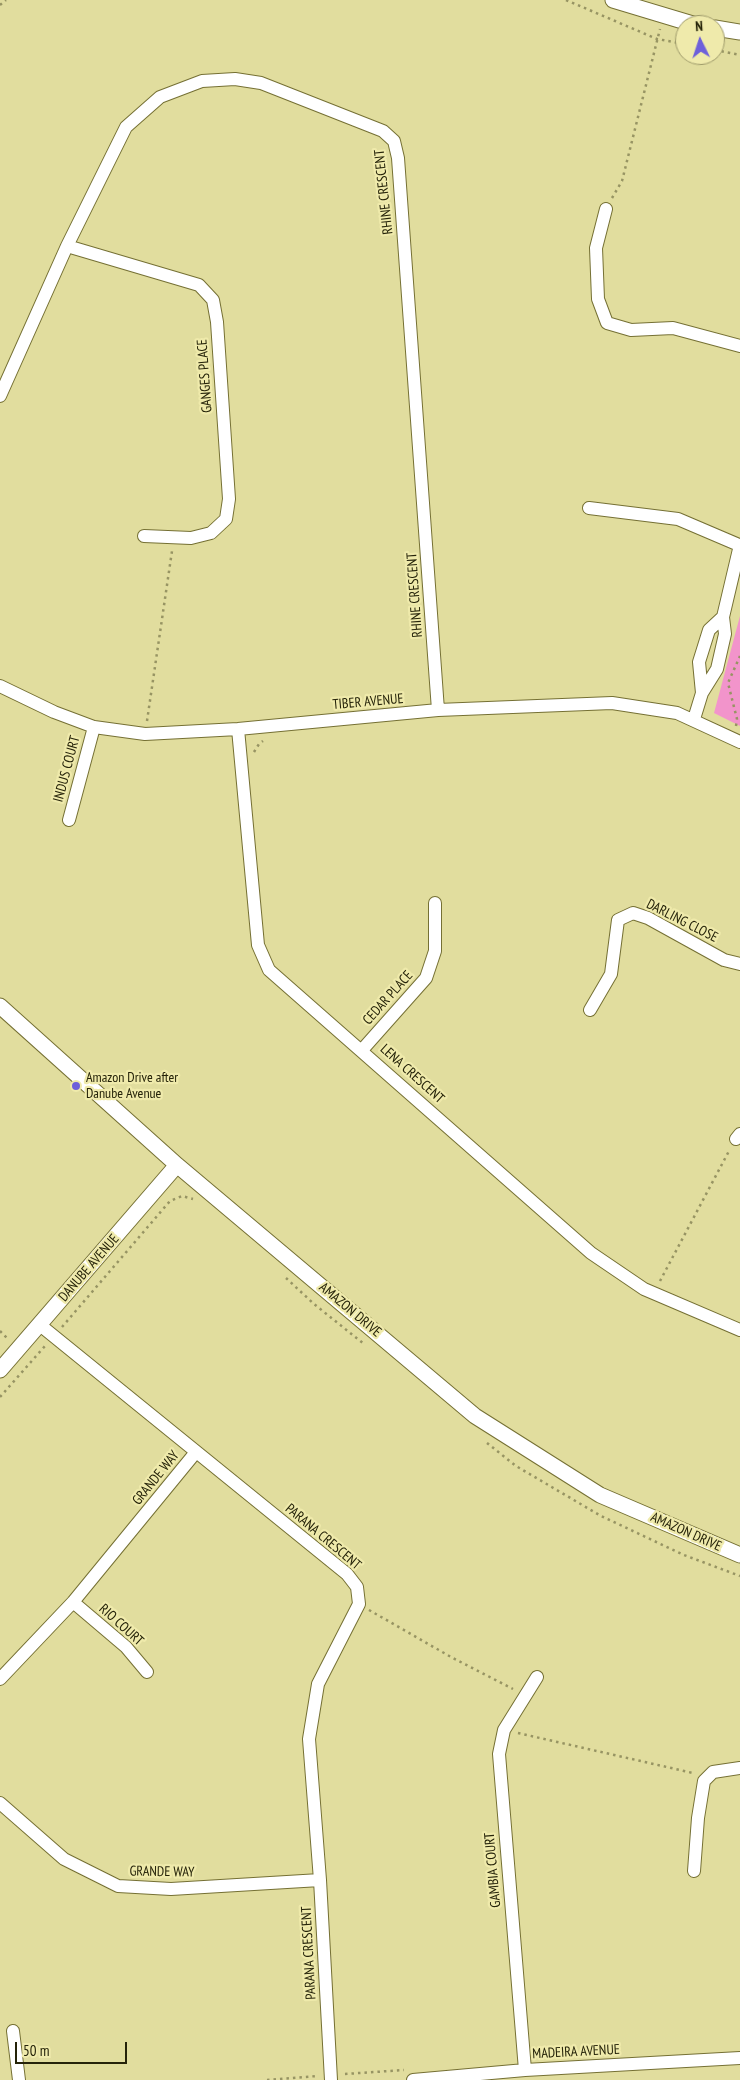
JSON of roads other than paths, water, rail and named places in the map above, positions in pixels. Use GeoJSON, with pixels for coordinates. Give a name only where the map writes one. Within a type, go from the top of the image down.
{"type":"FeatureCollection","features":[{"type":"Feature","properties":{"kind":"street"},"geometry":{"type":"LineString","coordinates":[[613,0],[675,19]]}},
{"type":"Feature","properties":{"kind":"street"},"geometry":{"type":"LineString","coordinates":[[725,30],[740,32]]}},
{"type":"Feature","properties":{"kind":"street","name":"RHINE CRESCENT"},"geometry":{"type":"LineString","coordinates":[[0,396],[68,246],[126,127],[160,97],[202,81],[235,79],[261,83],[383,131],[394,141],[398,158],[438,710]]}},
{"type":"Feature","properties":{"kind":"street"},"geometry":{"type":"LineString","coordinates":[[606,209],[596,248],[598,299],[607,323],[631,330],[673,328],[740,346]]}},
{"type":"Feature","properties":{"kind":"street","name":"GANGES PLACE"},"geometry":{"type":"LineString","coordinates":[[68,246],[199,285],[213,300],[217,322],[229,499],[226,519],[211,533],[191,538],[144,536]]}},
{"type":"Feature","properties":{"kind":"street"},"geometry":{"type":"LineString","coordinates":[[589,508],[678,519],[740,545],[722,617],[725,634],[717,669],[702,692],[694,719]]}},
{"type":"Feature","properties":{"kind":"street"},"geometry":{"type":"LineString","coordinates":[[702,692],[699,662],[709,630],[722,617]]}},
{"type":"Feature","properties":{"kind":"street","name":"TIBER AVENUE"},"geometry":{"type":"LineString","coordinates":[[0,686],[54,712],[94,727],[145,734],[238,729],[438,710],[612,702],[677,713],[694,719],[737,740]]}},
{"type":"Feature","properties":{"kind":"street","name":"INDUS COURT"},"geometry":{"type":"LineString","coordinates":[[69,820],[94,727]]}},
{"type":"Feature","properties":{"kind":"street","name":"LENA CRESCENT"},"geometry":{"type":"LineString","coordinates":[[238,729],[258,945],[269,970],[591,1253],[644,1288],[740,1330]]}},
{"type":"Feature","properties":{"kind":"street","name":"CEDAR PLACE"},"geometry":{"type":"LineString","coordinates":[[362,1050],[426,978],[435,951],[435,903]]}},
{"type":"Feature","properties":{"kind":"street","name":"DARLING CLOSE"},"geometry":{"type":"LineString","coordinates":[[590,1010],[611,974],[618,920],[633,913],[648,918],[724,960],[740,964]]}},
{"type":"Feature","properties":{"kind":"street","name":"AMAZON DRIVE"},"geometry":{"type":"LineString","coordinates":[[0,1006],[178,1165],[475,1416],[600,1495],[740,1555]]}},
{"type":"Feature","properties":{"kind":"street","name":"DANUBE AVENUE"},"geometry":{"type":"LineString","coordinates":[[0,1370],[178,1165]]}},
{"type":"Feature","properties":{"kind":"street","name":"PARANA CRESCENT"},"geometry":{"type":"LineString","coordinates":[[40,1325],[347,1574],[357,1587],[359,1604],[318,1684],[309,1739],[320,1880],[331,2080]]}},
{"type":"Feature","properties":{"kind":"street","name":"GRANDE WAY"},"geometry":{"type":"LineString","coordinates":[[0,1679],[73,1602],[196,1452]]}},
{"type":"Feature","properties":{"kind":"street","name":"RIO COURT"},"geometry":{"type":"LineString","coordinates":[[73,1602],[126,1647],[147,1672]]}},
{"type":"Feature","properties":{"kind":"street","name":"GAMBIA COURT"},"geometry":{"type":"LineString","coordinates":[[525,2070],[499,1754],[504,1730],[537,1677]]}},
{"type":"Feature","properties":{"kind":"street"},"geometry":{"type":"LineString","coordinates":[[694,1871],[698,1818],[704,1781],[713,1772],[740,1768]]}},
{"type":"Feature","properties":{"kind":"street","name":"GRANDE WAY"},"geometry":{"type":"LineString","coordinates":[[0,1803],[64,1859],[118,1886],[171,1889],[320,1880]]}},
{"type":"Feature","properties":{"kind":"street"},"geometry":{"type":"LineString","coordinates":[[13,2031],[19,2080]]}},
{"type":"Feature","properties":{"kind":"street","name":"MADEIRA AVENUE"},"geometry":{"type":"LineString","coordinates":[[413,2080],[525,2070],[740,2058]]}},
{"type":"Feature","properties":{"kind":"place","name":"Amazon Drive after Danube Avenue"},"geometry":{"type":"Point","coordinates":[76,1086]}}]}
